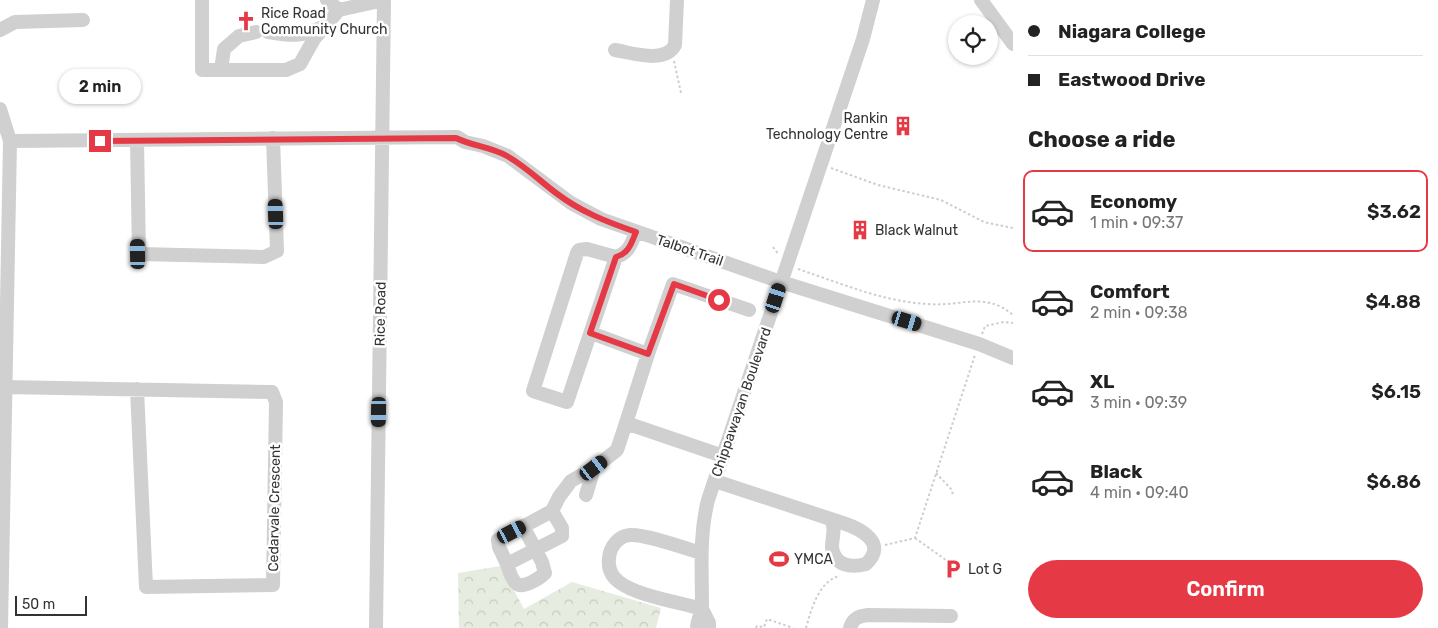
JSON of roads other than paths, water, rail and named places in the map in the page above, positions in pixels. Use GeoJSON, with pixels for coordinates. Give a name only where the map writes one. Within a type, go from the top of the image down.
{"type":"FeatureCollection","features":[{"type":"Feature","properties":{"kind":"street"},"geometry":{"type":"LineString","coordinates":[[202,0],[202,70],[286,70],[300,64],[314,39],[338,10],[384,0]]}},
{"type":"Feature","properties":{"kind":"street"},"geometry":{"type":"LineString","coordinates":[[327,0],[338,10]]}},
{"type":"Feature","properties":{"kind":"street","name":"Rice Road"},"geometry":{"type":"LineString","coordinates":[[376,628],[384,0]]}},
{"type":"Feature","properties":{"kind":"street"},"geometry":{"type":"LineString","coordinates":[[615,50],[655,56],[665,55],[672,51],[675,45],[676,0]]}},
{"type":"Feature","properties":{"kind":"street","name":"Chippawayan Boulevard"},"geometry":{"type":"LineString","coordinates":[[697,628],[702,609],[701,553],[704,516],[863,39],[873,0]]}},
{"type":"Feature","properties":{"kind":"street"},"geometry":{"type":"LineString","coordinates":[[981,0],[1013,44]]}},
{"type":"Feature","properties":{"kind":"street"},"geometry":{"type":"LineString","coordinates":[[0,30],[15,22],[83,20]]}},
{"type":"Feature","properties":{"kind":"street"},"geometry":{"type":"LineString","coordinates":[[221,70],[224,48],[239,36],[262,32],[305,35],[325,26]]}},
{"type":"Feature","properties":{"kind":"street"},"geometry":{"type":"LineString","coordinates":[[0,109],[10,141],[4,259],[5,387],[1,628]]}},
{"type":"Feature","properties":{"kind":"street"},"geometry":{"type":"LineString","coordinates":[[136,140],[138,254],[264,257],[277,251],[273,138]]}},
{"type":"Feature","properties":{"kind":"street","name":"Talbot Trail"},"geometry":{"type":"LineString","coordinates":[[10,141],[456,138],[491,148],[515,161],[557,194],[601,220],[781,282],[979,344],[1012,359]]}},
{"type":"Feature","properties":{"kind":"street"},"geometry":{"type":"LineString","coordinates":[[616,257],[567,402],[533,391],[579,250],[587,249],[616,257],[629,250],[636,232]]}},
{"type":"Feature","properties":{"kind":"street"},"geometry":{"type":"LineString","coordinates":[[523,526],[545,573],[543,576],[525,585],[518,585],[515,583],[499,547],[498,540],[523,526],[552,512],[567,486],[617,450],[648,354],[674,284],[749,310]]}},
{"type":"Feature","properties":{"kind":"street"},"geometry":{"type":"LineString","coordinates":[[590,333],[648,354]]}},
{"type":"Feature","properties":{"kind":"street","name":"Cedarvale Crescent"},"geometry":{"type":"LineString","coordinates":[[5,387],[272,392],[276,402],[273,585],[146,587],[137,390]]}},
{"type":"Feature","properties":{"kind":"street"},"geometry":{"type":"LineString","coordinates":[[626,424],[723,456]]}},
{"type":"Feature","properties":{"kind":"street"},"geometry":{"type":"LineString","coordinates":[[586,495],[594,468]]}},
{"type":"Feature","properties":{"kind":"street"},"geometry":{"type":"LineString","coordinates":[[715,480],[831,519]]}},
{"type":"Feature","properties":{"kind":"street"},"geometry":{"type":"LineString","coordinates":[[507,564],[562,536],[562,528],[552,512]]}},
{"type":"Feature","properties":{"kind":"street"},"geometry":{"type":"LineString","coordinates":[[701,553],[644,537],[630,535],[620,539],[611,547],[609,558],[610,571],[617,581],[627,587],[702,609]]}},
{"type":"Feature","properties":{"kind":"street","name":"Chippawayan Boulevard"},"geometry":{"type":"LineString","coordinates":[[702,609],[709,623],[709,628]]}},
{"type":"Feature","properties":{"kind":"street"},"geometry":{"type":"LineString","coordinates":[[850,628],[851,623],[859,616],[951,616]]}},
{"type":"Feature","properties":{"kind":"place","name":"Rice Road Community Church"},"geometry":{"type":"Point","coordinates":[246,21]}},
{"type":"Feature","properties":{"kind":"place","name":"Rankin Technology Centre"},"geometry":{"type":"Point","coordinates":[903,126]}},
{"type":"Feature","properties":{"kind":"place","name":"Black Walnut"},"geometry":{"type":"Point","coordinates":[860,230]}},
{"type":"Feature","properties":{"kind":"place","name":"YMCA"},"geometry":{"type":"Point","coordinates":[779,559]}},
{"type":"Feature","properties":{"kind":"place","name":"Lot G"},"geometry":{"type":"Point","coordinates":[953,569]}}]}
